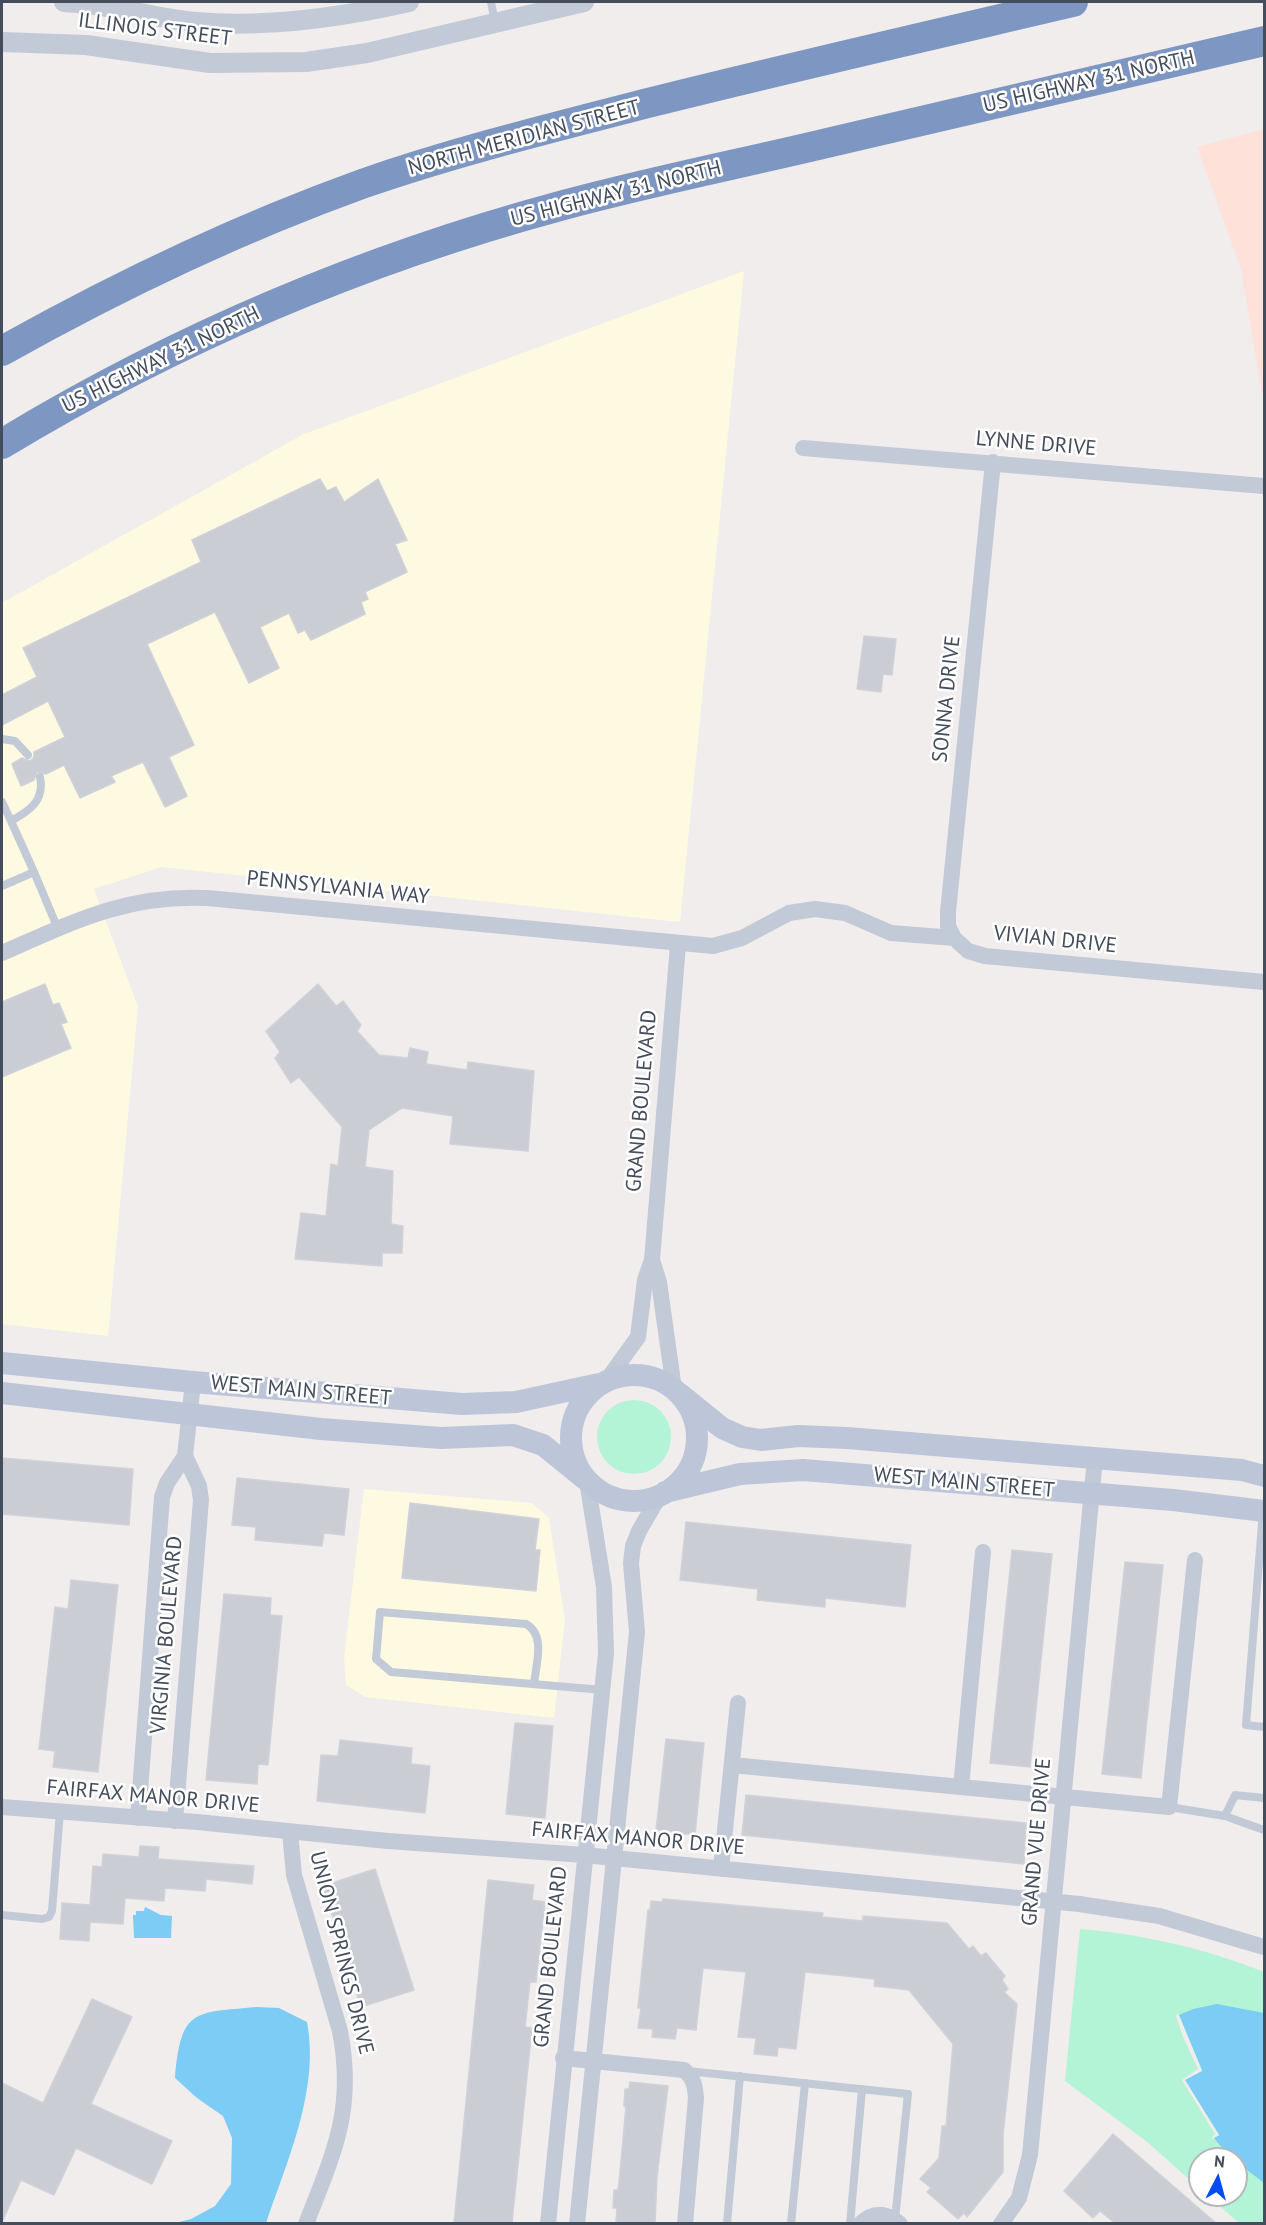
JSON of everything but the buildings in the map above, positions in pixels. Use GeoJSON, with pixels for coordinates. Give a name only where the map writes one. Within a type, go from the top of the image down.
{"type":"FeatureCollection","features":[{"type":"Feature","properties":{"kind":"highway","name":"NORTH MERIDIAN STREET"},"geometry":{"type":"LineString","coordinates":[[2,351],[84,304],[213,243],[282,214],[364,184],[492,143],[1072,2]]}},
{"type":"Feature","properties":{"kind":"highway","name":"US HIGHWAY 31 NORTH"},"geometry":{"type":"LineString","coordinates":[[2,444],[94,391],[230,324],[387,260],[444,240],[562,205],[1264,41]]}},
{"type":"Feature","properties":{"kind":"highway"},"geometry":{"type":"LineString","coordinates":[[2,341],[84,304]]}},
{"type":"Feature","properties":{"kind":"main road","name":"WEST MAIN STREET"},"geometry":{"type":"LineString","coordinates":[[2,1363],[192,1383],[476,1404],[534,1400],[603,1382]]}},
{"type":"Feature","properties":{"kind":"main road"},"geometry":{"type":"LineString","coordinates":[[630,1374],[645,1375],[677,1391],[688,1404],[697,1427],[696,1451],[686,1474],[663,1494],[635,1501],[617,1499],[601,1492],[586,1480],[573,1455],[572,1425],[578,1406],[603,1382],[630,1374]]}},
{"type":"Feature","properties":{"kind":"main road","name":"WEST MAIN STREET"},"geometry":{"type":"LineString","coordinates":[[677,1391],[722,1428],[747,1438],[846,1438],[1242,1470],[1264,1476]]}},
{"type":"Feature","properties":{"kind":"main road","name":"WEST MAIN STREET"},"geometry":{"type":"LineString","coordinates":[[2,1393],[189,1416],[420,1437],[520,1437],[543,1445],[586,1480]]}},
{"type":"Feature","properties":{"kind":"main road","name":"WEST MAIN STREET"},"geometry":{"type":"LineString","coordinates":[[663,1494],[740,1474],[803,1470],[1264,1511]]}},
{"type":"Feature","properties":{"kind":"street","name":"ILLINOIS STREET"},"geometry":{"type":"LineString","coordinates":[[64,2],[194,21],[245,24],[322,19],[409,2]]}},
{"type":"Feature","properties":{"kind":"street","name":"ILLINOIS STREET"},"geometry":{"type":"LineString","coordinates":[[2,42],[86,45],[194,62],[274,64],[338,58],[584,2]]}},
{"type":"Feature","properties":{"kind":"street","name":"LYNNE DRIVE"},"geometry":{"type":"LineString","coordinates":[[803,448],[1264,486]]}},
{"type":"Feature","properties":{"kind":"street","name":"SONNA DRIVE"},"geometry":{"type":"LineString","coordinates":[[954,938],[948,926],[948,912],[993,462]]}},
{"type":"Feature","properties":{"kind":"street","name":"PENNSYLVANIA WAY"},"geometry":{"type":"LineString","coordinates":[[2,953],[58,928],[125,904],[155,898],[183,897],[678,945]]}},
{"type":"Feature","properties":{"kind":"street","name":"VIVIAN DRIVE"},"geometry":{"type":"LineString","coordinates":[[678,945],[713,946],[742,938],[789,913],[815,909],[845,913],[891,933],[954,938],[968,951],[985,956],[1264,982]]}},
{"type":"Feature","properties":{"kind":"street","name":"GRAND BOULEVARD"},"geometry":{"type":"LineString","coordinates":[[603,1382],[638,1336],[645,1280],[652,1260],[678,945]]}},
{"type":"Feature","properties":{"kind":"street","name":"GRAND BOULEVARD"},"geometry":{"type":"LineString","coordinates":[[652,1260],[659,1282],[677,1391]]}},
{"type":"Feature","properties":{"kind":"street","name":"VIRGINIA BOULEVARD"},"geometry":{"type":"LineString","coordinates":[[138,1818],[162,1497],[166,1483],[185,1455],[192,1383]]}},
{"type":"Feature","properties":{"kind":"street","name":"VIRGINIA BOULEVARD"},"geometry":{"type":"LineString","coordinates":[[175,1821],[201,1500],[199,1486],[185,1455]]}},
{"type":"Feature","properties":{"kind":"street","name":"GRAND VUE DRIVE"},"geometry":{"type":"LineString","coordinates":[[1001,2223],[1019,2198],[1030,2156],[1095,1458]]}},
{"type":"Feature","properties":{"kind":"street","name":"GRAND BOULEVARD"},"geometry":{"type":"LineString","coordinates":[[548,2223],[563,2058],[603,1690],[607,1631],[606,1604],[586,1480]]}},
{"type":"Feature","properties":{"kind":"street"},"geometry":{"type":"LineString","coordinates":[[577,2223],[637,1632],[631,1555],[639,1531],[663,1494]]}},
{"type":"Feature","properties":{"kind":"street"},"geometry":{"type":"LineString","coordinates":[[961,1787],[983,1552]]}},
{"type":"Feature","properties":{"kind":"street"},"geometry":{"type":"LineString","coordinates":[[732,1765],[1170,1807],[1195,1560]]}},
{"type":"Feature","properties":{"kind":"street"},"geometry":{"type":"LineString","coordinates":[[721,1869],[738,1703]]}},
{"type":"Feature","properties":{"kind":"street","name":"FAIRFAX MANOR DRIVE"},"geometry":{"type":"LineString","coordinates":[[2,1807],[584,1855],[1054,1901],[1159,1916],[1264,1947]]}},
{"type":"Feature","properties":{"kind":"street","name":"UNION SPRINGS DRIVE"},"geometry":{"type":"LineString","coordinates":[[290,1832],[294,1875],[340,2031],[347,2093],[336,2146],[306,2223]]}},
{"type":"Feature","properties":{"kind":"street"},"geometry":{"type":"LineString","coordinates":[[563,2058],[684,2070],[693,2080],[696,2098],[685,2223]]}},
{"type":"Feature","properties":{"kind":"street"},"geometry":{"type":"LineString","coordinates":[[860,2223],[878,2214],[887,2214],[898,2221]]}},
{"type":"Feature","properties":{"kind":"lane"},"geometry":{"type":"LineString","coordinates":[[491,2],[495,22]]}},
{"type":"Feature","properties":{"kind":"lane"},"geometry":{"type":"LineString","coordinates":[[2,739],[15,741],[28,755]]}},
{"type":"Feature","properties":{"kind":"lane"},"geometry":{"type":"LineString","coordinates":[[11,821],[31,810],[38,800],[42,787],[40,777]]}},
{"type":"Feature","properties":{"kind":"lane"},"geometry":{"type":"LineString","coordinates":[[2,802],[58,928]]}},
{"type":"Feature","properties":{"kind":"lane"},"geometry":{"type":"LineString","coordinates":[[2,886],[34,872]]}},
{"type":"Feature","properties":{"kind":"lane"},"geometry":{"type":"LineString","coordinates":[[1264,1511],[1261,1591],[1246,1725],[1264,1727]]}},
{"type":"Feature","properties":{"kind":"lane"},"geometry":{"type":"LineString","coordinates":[[534,1683],[538,1639],[534,1629],[525,1624],[380,1612],[376,1659],[391,1672],[603,1690]]}},
{"type":"Feature","properties":{"kind":"lane"},"geometry":{"type":"LineString","coordinates":[[1225,1816],[1235,1795],[1264,1798]]}},
{"type":"Feature","properties":{"kind":"lane"},"geometry":{"type":"LineString","coordinates":[[1170,1807],[1225,1816],[1264,1830]]}},
{"type":"Feature","properties":{"kind":"lane"},"geometry":{"type":"LineString","coordinates":[[2,1915],[49,1917],[52,1911],[60,1812]]}},
{"type":"Feature","properties":{"kind":"lane"},"geometry":{"type":"LineString","coordinates":[[684,2070],[908,2094],[898,2221]]}},
{"type":"Feature","properties":{"kind":"lane"},"geometry":{"type":"LineString","coordinates":[[727,2223],[740,2076]]}},
{"type":"Feature","properties":{"kind":"lane"},"geometry":{"type":"LineString","coordinates":[[791,2223],[805,2083]]}},
{"type":"Feature","properties":{"kind":"lane"},"geometry":{"type":"LineString","coordinates":[[850,2223],[862,2089]]}},
{"type":"Feature","properties":{"kind":"shaded area"},"geometry":{"type":"Polygon","coordinates":[[[1264,129],[1264,394],[1262,394],[1241,269],[1197,147],[1264,129]]]}},
{"type":"Feature","properties":{"kind":"shaded area"},"geometry":{"type":"Polygon","coordinates":[[[744,271],[680,922],[161,867],[94,889],[138,1007],[108,1336],[2,1324],[2,603],[304,434],[744,271]]]}},
{"type":"Feature","properties":{"kind":"shaded area"},"geometry":{"type":"Polygon","coordinates":[[[364,1489],[532,1503],[549,1518],[565,1620],[554,1718],[365,1697],[346,1685],[344,1657],[364,1489]]]}},
{"type":"Feature","properties":{"kind":"green space"},"geometry":{"type":"Polygon","coordinates":[[[634,1400],[655,1406],[665,1416],[671,1437],[665,1458],[655,1468],[634,1474],[613,1468],[603,1458],[597,1437],[603,1416],[613,1406],[634,1400]]]}},
{"type":"Feature","properties":{"kind":"green space"},"geometry":{"type":"Polygon","coordinates":[[[1080,1929],[1174,1944],[1220,1956],[1264,1972],[1264,2223],[1239,2223],[1221,2207],[1248,2207],[1248,2147],[1188,2147],[1188,2178],[1146,2141],[1065,2081],[1080,1929]]]}},
{"type":"Feature","properties":{"kind":"water"},"geometry":{"type":"Polygon","coordinates":[[[145,1907],[161,1915],[172,1916],[171,1938],[134,1938],[133,1915],[136,1915],[136,1911],[144,1911],[145,1907]]]}},
{"type":"Feature","properties":{"kind":"water"},"geometry":{"type":"Polygon","coordinates":[[[1217,2004],[1264,2013],[1264,2183],[1248,2171],[1248,2147],[1222,2147],[1214,2138],[1219,2135],[1184,2079],[1202,2070],[1179,2015],[1193,2009],[1217,2004]]]}},
{"type":"Feature","properties":{"kind":"water"},"geometry":{"type":"Polygon","coordinates":[[[256,2007],[279,2008],[307,2022],[310,2047],[309,2073],[299,2124],[266,2223],[175,2223],[191,2219],[215,2206],[231,2184],[232,2138],[223,2116],[197,2098],[175,2078],[181,2038],[187,2026],[195,2018],[218,2011],[256,2007]]]}},
{"type":"Feature","properties":{"kind":"pier"},"geometry":{"type":"Polygon","coordinates":[[[1178,2013],[1202,2071],[1185,2080],[1219,2135],[1211,2140],[1215,2134],[1182,2080],[1198,2069],[1183,2037],[1176,2016],[1178,2013]]]}}]}
